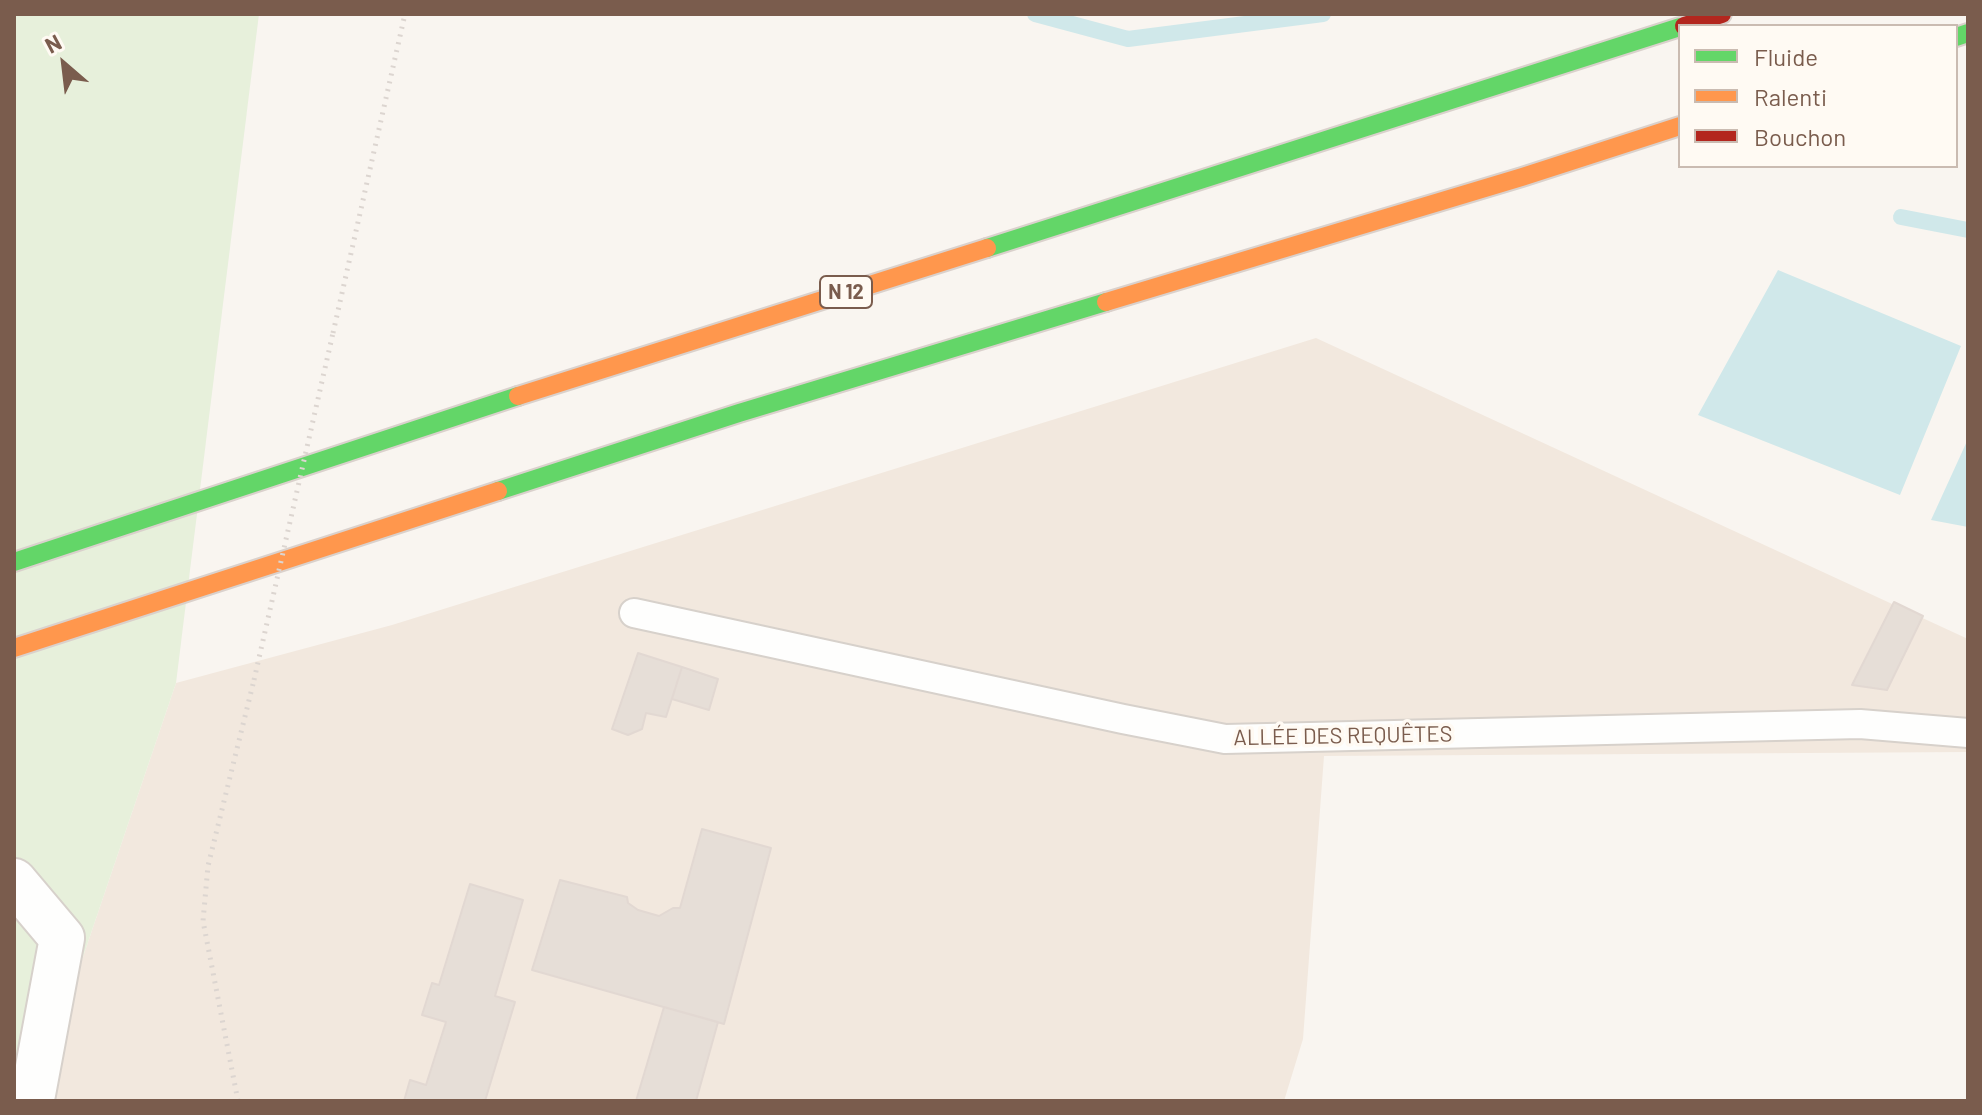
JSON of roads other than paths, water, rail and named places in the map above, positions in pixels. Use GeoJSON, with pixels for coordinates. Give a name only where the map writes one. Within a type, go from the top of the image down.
{"type":"FeatureCollection","features":[{"type":"Feature","properties":{"kind":"highway","name":"N 12"},"geometry":{"type":"LineString","coordinates":[[1691,24],[1722,14]]}},
{"type":"Feature","properties":{"kind":"highway","name":"N 12"},"geometry":{"type":"LineString","coordinates":[[14,562],[410,431],[1678,28]]}},
{"type":"Feature","properties":{"kind":"highway"},"geometry":{"type":"LineString","coordinates":[[14,648],[724,418],[1522,177],[1678,127]]}},
{"type":"Feature","properties":{"kind":"street"},"geometry":{"type":"LineString","coordinates":[[14,881],[62,938],[33,1094]]}},
{"type":"Feature","properties":{"kind":"lane","name":"ALLÉE DES REQUÊTES"},"geometry":{"type":"LineString","coordinates":[[634,613],[1225,739],[1860,724],[1968,733]]}},
{"type":"Feature","properties":{"kind":"water"},"geometry":{"type":"Polygon","coordinates":[[[1778,270],[1961,346],[1900,495],[1698,415],[1778,270]]]}},
{"type":"Feature","properties":{"kind":"water"},"geometry":{"type":"Polygon","coordinates":[[[1968,439],[1968,527],[1931,520],[1968,439]]]}},
{"type":"Feature","properties":{"kind":"waterway"},"geometry":{"type":"LineString","coordinates":[[1035,14],[1128,39],[1323,14]]}},
{"type":"Feature","properties":{"kind":"waterway"},"geometry":{"type":"LineString","coordinates":[[1901,217],[1968,230]]}}]}
